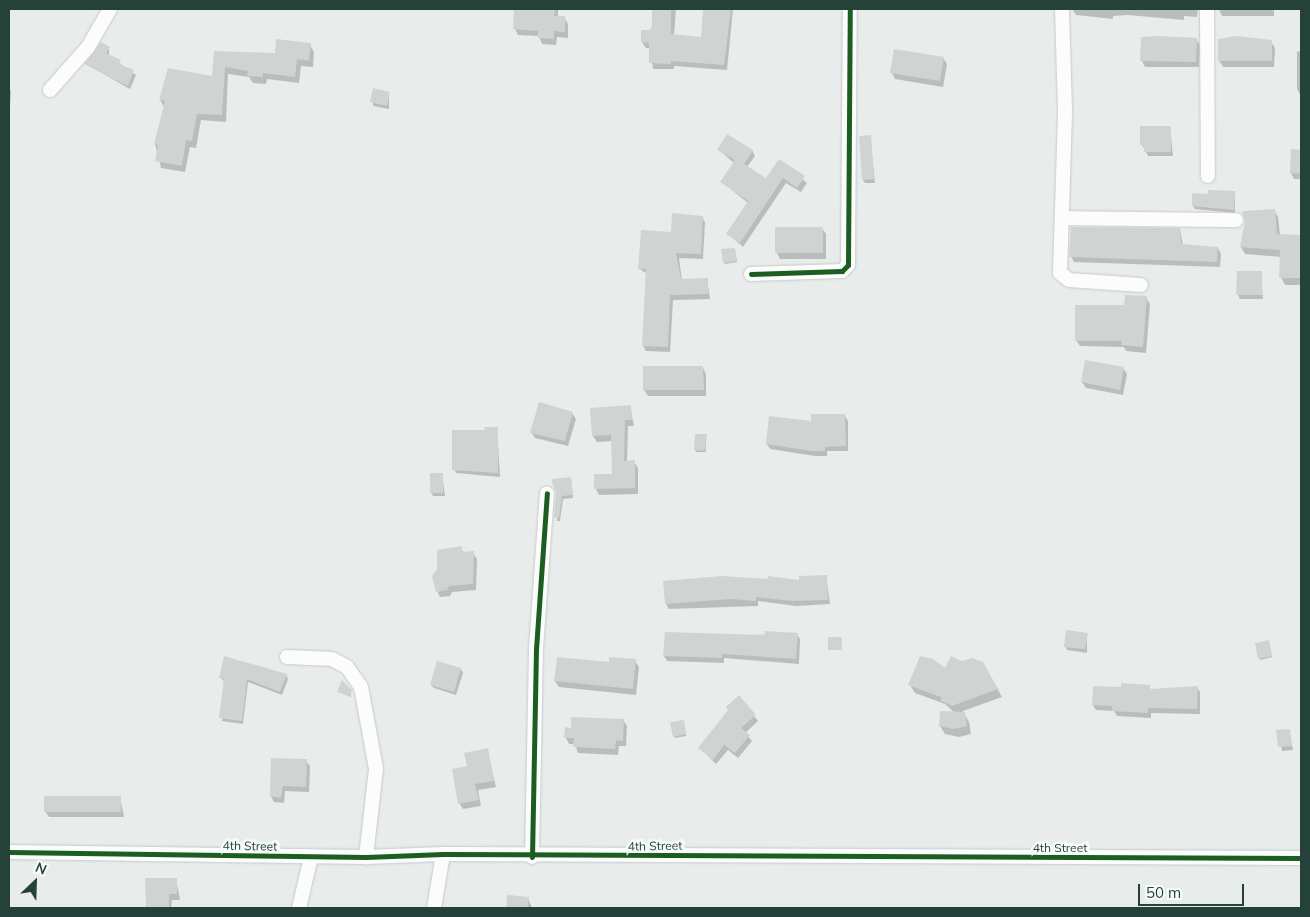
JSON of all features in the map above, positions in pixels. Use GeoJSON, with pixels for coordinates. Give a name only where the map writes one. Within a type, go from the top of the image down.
{"type":"FeatureCollection","features":[{"type":"Feature","properties":{"kind":"street"},"geometry":{"type":"LineString","coordinates":[[50,90],[88,47],[110,9]]}},
{"type":"Feature","properties":{"kind":"street"},"geometry":{"type":"LineString","coordinates":[[751,274],[842,271],[850,258],[850,9]]}},
{"type":"Feature","properties":{"kind":"street"},"geometry":{"type":"LineString","coordinates":[[1062,9],[1063,278],[1141,285]]}},
{"type":"Feature","properties":{"kind":"street"},"geometry":{"type":"LineString","coordinates":[[1207,9],[1208,176]]}},
{"type":"Feature","properties":{"kind":"street"},"geometry":{"type":"LineString","coordinates":[[1062,218],[1236,220]]}},
{"type":"Feature","properties":{"kind":"street"},"geometry":{"type":"LineString","coordinates":[[532,857],[536,649],[547,494]]}},
{"type":"Feature","properties":{"kind":"street"},"geometry":{"type":"LineString","coordinates":[[287,657],[332,659],[352,672],[361,687],[376,769],[366,857]]}},
{"type":"Feature","properties":{"kind":"street","name":"4th Street"},"geometry":{"type":"LineString","coordinates":[[9,852],[310,857],[443,854],[532,857],[1301,858]]}},
{"type":"Feature","properties":{"kind":"street"},"geometry":{"type":"LineString","coordinates":[[434,908],[443,854]]}},
{"type":"Feature","properties":{"kind":"street"},"geometry":{"type":"LineString","coordinates":[[299,908],[310,857]]}},
{"type":"Feature","properties":{"kind":"building"},"geometry":{"type":"Polygon","coordinates":[[[514,9],[555,9],[554,16],[565,16],[565,32],[554,31],[554,39],[538,38],[538,31],[513,29],[514,9]]]}},
{"type":"Feature","properties":{"kind":"building"},"geometry":{"type":"Polygon","coordinates":[[[652,9],[671,9],[671,34],[701,37],[703,9],[731,9],[724,65],[671,61],[671,64],[649,63],[649,43],[641,42],[641,30],[650,30],[652,26],[652,9]]]}},
{"type":"Feature","properties":{"kind":"building"},"geometry":{"type":"Polygon","coordinates":[[[1236,36],[1272,40],[1272,61],[1218,61],[1218,39],[1236,36]]]}},
{"type":"Feature","properties":{"kind":"building"},"geometry":{"type":"Polygon","coordinates":[[[1141,37],[1197,38],[1196,62],[1140,61],[1141,37]]]}},
{"type":"Feature","properties":{"kind":"building"},"geometry":{"type":"Polygon","coordinates":[[[276,39],[311,43],[309,61],[297,59],[295,77],[263,73],[263,77],[247,76],[248,71],[225,67],[222,115],[197,114],[192,141],[186,140],[182,166],[155,161],[158,145],[154,144],[165,101],[159,100],[168,68],[212,76],[214,51],[275,53],[276,39]]]}},
{"type":"Feature","properties":{"kind":"building"},"geometry":{"type":"Polygon","coordinates":[[[101,42],[110,47],[106,53],[121,60],[119,64],[134,70],[128,86],[84,64],[101,42]]]}},
{"type":"Feature","properties":{"kind":"building"},"geometry":{"type":"Polygon","coordinates":[[[894,49],[944,57],[940,81],[890,73],[894,49]]]}},
{"type":"Feature","properties":{"kind":"building"},"geometry":{"type":"Polygon","coordinates":[[[373,88],[390,92],[387,106],[370,102],[373,88]]]}},
{"type":"Feature","properties":{"kind":"building"},"geometry":{"type":"Polygon","coordinates":[[[1140,126],[1171,126],[1171,152],[1144,152],[1144,145],[1140,145],[1140,126]]]}},
{"type":"Feature","properties":{"kind":"building"},"geometry":{"type":"Polygon","coordinates":[[[727,134],[753,150],[744,164],[766,178],[779,159],[805,176],[797,188],[783,178],[740,243],[726,234],[748,201],[720,182],[735,160],[717,150],[727,134]]]}},
{"type":"Feature","properties":{"kind":"building"},"geometry":{"type":"Polygon","coordinates":[[[871,135],[874,179],[862,180],[859,136],[871,135]]]}},
{"type":"Feature","properties":{"kind":"building"},"geometry":{"type":"Polygon","coordinates":[[[1291,149],[1301,150],[1301,174],[1290,173],[1291,149]]]}},
{"type":"Feature","properties":{"kind":"building"},"geometry":{"type":"Polygon","coordinates":[[[1208,190],[1235,191],[1234,210],[1192,206],[1192,193],[1208,194],[1208,190]]]}},
{"type":"Feature","properties":{"kind":"building"},"geometry":{"type":"Polygon","coordinates":[[[1275,209],[1277,234],[1301,235],[1301,278],[1279,278],[1280,250],[1240,247],[1245,221],[1242,211],[1275,209]]]}},
{"type":"Feature","properties":{"kind":"building"},"geometry":{"type":"Polygon","coordinates":[[[672,213],[703,216],[701,254],[676,253],[681,279],[708,278],[708,294],[670,295],[668,347],[642,346],[646,269],[638,269],[641,230],[671,232],[672,213]]]}},
{"type":"Feature","properties":{"kind":"building"},"geometry":{"type":"Polygon","coordinates":[[[775,227],[823,227],[823,253],[775,253],[775,227]]]}},
{"type":"Feature","properties":{"kind":"building"},"geometry":{"type":"Polygon","coordinates":[[[1071,227],[1180,228],[1181,244],[1218,247],[1217,262],[1069,257],[1071,227]]]}},
{"type":"Feature","properties":{"kind":"building"},"geometry":{"type":"Polygon","coordinates":[[[735,248],[737,261],[723,263],[721,249],[735,248]]]}},
{"type":"Feature","properties":{"kind":"building"},"geometry":{"type":"Polygon","coordinates":[[[1237,271],[1262,271],[1262,295],[1236,295],[1237,271]]]}},
{"type":"Feature","properties":{"kind":"building"},"geometry":{"type":"Polygon","coordinates":[[[1125,295],[1147,296],[1143,347],[1121,345],[1122,341],[1075,341],[1075,305],[1124,305],[1125,295]]]}},
{"type":"Feature","properties":{"kind":"building"},"geometry":{"type":"Polygon","coordinates":[[[1085,360],[1124,367],[1120,390],[1081,382],[1085,360]]]}},
{"type":"Feature","properties":{"kind":"building"},"geometry":{"type":"Polygon","coordinates":[[[643,366],[703,366],[704,390],[643,390],[643,366]]]}},
{"type":"Feature","properties":{"kind":"building"},"geometry":{"type":"Polygon","coordinates":[[[539,402],[573,412],[565,441],[530,433],[539,402]]]}},
{"type":"Feature","properties":{"kind":"building"},"geometry":{"type":"Polygon","coordinates":[[[631,405],[632,420],[625,420],[624,461],[635,460],[635,488],[594,489],[594,474],[612,474],[611,435],[592,436],[590,408],[631,405]]]}},
{"type":"Feature","properties":{"kind":"building"},"geometry":{"type":"Polygon","coordinates":[[[811,414],[845,414],[846,446],[825,447],[825,451],[811,451],[766,444],[769,416],[811,421],[811,414]]]}},
{"type":"Feature","properties":{"kind":"building"},"geometry":{"type":"Polygon","coordinates":[[[484,427],[498,427],[498,473],[452,470],[452,430],[485,430],[484,427]]]}},
{"type":"Feature","properties":{"kind":"building"},"geometry":{"type":"Polygon","coordinates":[[[695,434],[707,434],[705,451],[694,450],[695,434]]]}},
{"type":"Feature","properties":{"kind":"building"},"geometry":{"type":"Polygon","coordinates":[[[430,473],[443,473],[443,493],[430,493],[430,473]]]}},
{"type":"Feature","properties":{"kind":"building"},"geometry":{"type":"Polygon","coordinates":[[[571,477],[573,495],[562,496],[559,518],[554,518],[556,493],[551,479],[571,477]]]}},
{"type":"Feature","properties":{"kind":"building"},"geometry":{"type":"Polygon","coordinates":[[[462,546],[462,552],[474,551],[473,584],[449,586],[447,590],[436,592],[432,576],[437,569],[437,550],[462,546]]]}},
{"type":"Feature","properties":{"kind":"building"},"geometry":{"type":"Polygon","coordinates":[[[827,575],[828,600],[792,601],[756,597],[756,601],[731,599],[665,604],[663,581],[722,576],[768,579],[768,576],[799,580],[799,576],[827,575]]]}},
{"type":"Feature","properties":{"kind":"building"},"geometry":{"type":"Polygon","coordinates":[[[1066,630],[1088,633],[1085,649],[1064,647],[1066,630]]]}},
{"type":"Feature","properties":{"kind":"building"},"geometry":{"type":"Polygon","coordinates":[[[765,631],[798,633],[796,659],[722,654],[722,658],[663,656],[665,632],[765,635],[765,631]]]}},
{"type":"Feature","properties":{"kind":"building"},"geometry":{"type":"Polygon","coordinates":[[[828,637],[842,637],[842,650],[828,650],[828,637]]]}},
{"type":"Feature","properties":{"kind":"building"},"geometry":{"type":"Polygon","coordinates":[[[1269,640],[1272,656],[1258,659],[1255,643],[1269,640]]]}},
{"type":"Feature","properties":{"kind":"building"},"geometry":{"type":"Polygon","coordinates":[[[224,656],[287,674],[280,692],[247,679],[242,721],[219,718],[224,679],[219,678],[224,656]]]}},
{"type":"Feature","properties":{"kind":"building"},"geometry":{"type":"Polygon","coordinates":[[[920,656],[933,659],[945,668],[951,656],[962,661],[972,658],[983,662],[998,689],[952,706],[941,701],[941,697],[908,685],[920,656]]]}},
{"type":"Feature","properties":{"kind":"building"},"geometry":{"type":"Polygon","coordinates":[[[557,657],[609,662],[609,657],[636,659],[633,689],[554,681],[557,657]]]}},
{"type":"Feature","properties":{"kind":"building"},"geometry":{"type":"Polygon","coordinates":[[[437,661],[461,668],[454,692],[430,685],[437,661]]]}},
{"type":"Feature","properties":{"kind":"building"},"geometry":{"type":"Polygon","coordinates":[[[342,680],[352,690],[350,696],[337,692],[342,680]]]}},
{"type":"Feature","properties":{"kind":"building"},"geometry":{"type":"Polygon","coordinates":[[[1121,683],[1150,685],[1150,689],[1198,686],[1197,709],[1148,708],[1148,713],[1112,711],[1112,706],[1092,705],[1093,686],[1121,687],[1121,683]]]}},
{"type":"Feature","properties":{"kind":"building"},"geometry":{"type":"Polygon","coordinates":[[[739,695],[756,715],[741,728],[750,735],[735,753],[724,745],[713,760],[698,748],[728,710],[726,707],[739,695]]]}},
{"type":"Feature","properties":{"kind":"building"},"geometry":{"type":"Polygon","coordinates":[[[940,711],[965,712],[967,726],[953,729],[939,726],[940,711]]]}},
{"type":"Feature","properties":{"kind":"building"},"geometry":{"type":"Polygon","coordinates":[[[571,717],[624,719],[623,741],[616,740],[615,749],[573,747],[574,738],[564,738],[565,727],[571,728],[571,717]]]}},
{"type":"Feature","properties":{"kind":"building"},"geometry":{"type":"Polygon","coordinates":[[[684,720],[686,734],[673,737],[670,722],[684,720]]]}},
{"type":"Feature","properties":{"kind":"building"},"geometry":{"type":"Polygon","coordinates":[[[1290,729],[1292,746],[1278,747],[1276,730],[1290,729]]]}},
{"type":"Feature","properties":{"kind":"building"},"geometry":{"type":"Polygon","coordinates":[[[488,748],[494,781],[475,784],[479,800],[458,804],[452,769],[467,766],[464,753],[488,748]]]}},
{"type":"Feature","properties":{"kind":"building"},"geometry":{"type":"Polygon","coordinates":[[[271,758],[307,759],[306,787],[283,786],[281,798],[270,796],[271,758]]]}},
{"type":"Feature","properties":{"kind":"building"},"geometry":{"type":"Polygon","coordinates":[[[44,796],[121,796],[121,812],[44,812],[44,796]]]}},
{"type":"Feature","properties":{"kind":"building"},"geometry":{"type":"Polygon","coordinates":[[[145,878],[177,878],[177,894],[169,894],[169,908],[146,908],[145,878]]]}},
{"type":"Feature","properties":{"kind":"building"},"geometry":{"type":"Polygon","coordinates":[[[507,895],[529,897],[528,908],[506,908],[507,895]]]}},
{"type":"Feature","properties":{"kind":"cycle path"},"geometry":{"type":"LineString","coordinates":[[751,274],[842,271],[848,265],[850,9]]}},
{"type":"Feature","properties":{"kind":"cycle path"},"geometry":{"type":"LineString","coordinates":[[532,857],[536,649],[547,493]]}},
{"type":"Feature","properties":{"kind":"cycle path"},"geometry":{"type":"LineString","coordinates":[[9,852],[366,857],[443,854],[1301,858]]}}]}
